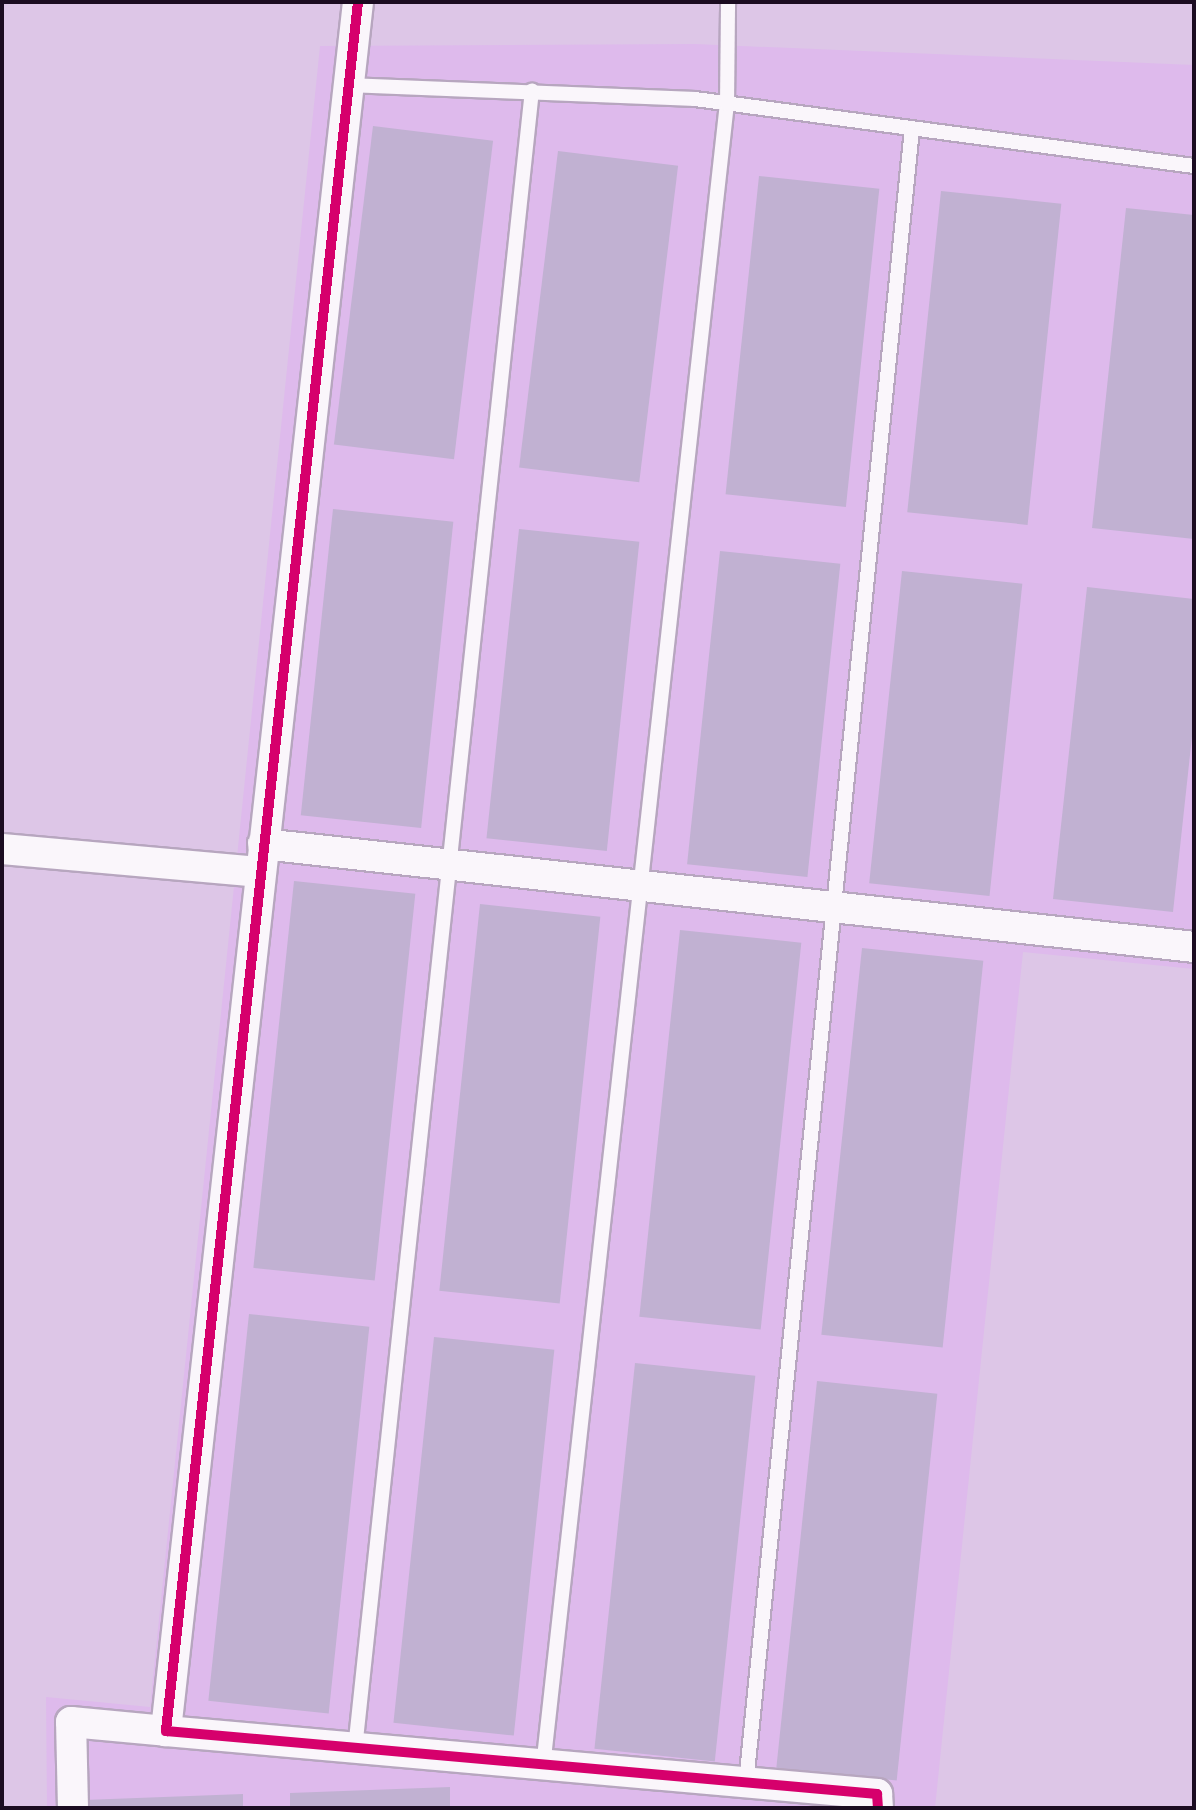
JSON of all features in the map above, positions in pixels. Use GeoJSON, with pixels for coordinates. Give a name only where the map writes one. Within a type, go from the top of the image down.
{"type":"FeatureCollection","features":[{"type":"Feature","properties":{"kind":"street"},"geometry":{"type":"LineString","coordinates":[[166,1731],[358,2]]}},
{"type":"Feature","properties":{"kind":"street"},"geometry":{"type":"LineString","coordinates":[[2,849],[449,864],[1194,947]]}},
{"type":"Feature","properties":{"kind":"street"},"geometry":{"type":"LineString","coordinates":[[73,1808],[71,1722],[355,1751],[877,1794],[878,1808]]}},
{"type":"Feature","properties":{"kind":"lane"},"geometry":{"type":"LineString","coordinates":[[543,1767],[727,104],[728,2]]}},
{"type":"Feature","properties":{"kind":"lane"},"geometry":{"type":"LineString","coordinates":[[348,85],[532,90],[727,104],[1194,166]]}},
{"type":"Feature","properties":{"kind":"lane"},"geometry":{"type":"LineString","coordinates":[[355,1751],[532,90]]}},
{"type":"Feature","properties":{"kind":"lane"},"geometry":{"type":"LineString","coordinates":[[746,1783],[912,129]]}},
{"type":"Feature","properties":{"kind":"shaded area"},"geometry":{"type":"Polygon","coordinates":[[[695,44],[1194,65],[1194,969],[1023,952],[935,1808],[47,1808],[46,1697],[150,1707],[320,46],[695,44]]]}},
{"type":"Feature","properties":{"kind":"building"},"geometry":{"type":"Polygon","coordinates":[[[373,126],[493,141],[454,459],[334,445],[373,126]]]}},
{"type":"Feature","properties":{"kind":"building"},"geometry":{"type":"Polygon","coordinates":[[[558,151],[678,166],[639,482],[519,468],[558,151]]]}},
{"type":"Feature","properties":{"kind":"building"},"geometry":{"type":"Polygon","coordinates":[[[759,176],[879,189],[846,507],[726,494],[759,176]]]}},
{"type":"Feature","properties":{"kind":"building"},"geometry":{"type":"Polygon","coordinates":[[[941,191],[1061,204],[1028,525],[907,512],[941,191]]]}},
{"type":"Feature","properties":{"kind":"building"},"geometry":{"type":"Polygon","coordinates":[[[1126,208],[1194,215],[1194,539],[1092,528],[1126,208]]]}},
{"type":"Feature","properties":{"kind":"building"},"geometry":{"type":"Polygon","coordinates":[[[333,509],[453,522],[421,828],[301,815],[333,509]]]}},
{"type":"Feature","properties":{"kind":"building"},"geometry":{"type":"Polygon","coordinates":[[[519,529],[639,542],[607,851],[486,838],[519,529]]]}},
{"type":"Feature","properties":{"kind":"building"},"geometry":{"type":"Polygon","coordinates":[[[720,551],[840,564],[807,877],[687,864],[720,551]]]}},
{"type":"Feature","properties":{"kind":"building"},"geometry":{"type":"Polygon","coordinates":[[[902,571],[1022,584],[990,896],[869,883],[902,571]]]}},
{"type":"Feature","properties":{"kind":"building"},"geometry":{"type":"Polygon","coordinates":[[[1087,587],[1194,599],[1194,718],[1173,912],[1053,899],[1087,587]]]}},
{"type":"Feature","properties":{"kind":"building"},"geometry":{"type":"Polygon","coordinates":[[[294,881],[415,894],[375,1281],[253,1268],[294,881]]]}},
{"type":"Feature","properties":{"kind":"building"},"geometry":{"type":"Polygon","coordinates":[[[480,904],[600,917],[560,1304],[439,1291],[480,904]]]}},
{"type":"Feature","properties":{"kind":"building"},"geometry":{"type":"Polygon","coordinates":[[[680,930],[801,943],[761,1330],[639,1317],[680,930]]]}},
{"type":"Feature","properties":{"kind":"building"},"geometry":{"type":"Polygon","coordinates":[[[862,948],[983,961],[943,1348],[821,1335],[862,948]]]}},
{"type":"Feature","properties":{"kind":"building"},"geometry":{"type":"Polygon","coordinates":[[[249,1314],[369,1327],[329,1714],[208,1701],[249,1314]]]}},
{"type":"Feature","properties":{"kind":"building"},"geometry":{"type":"Polygon","coordinates":[[[434,1337],[554,1350],[514,1736],[393,1723],[434,1337]]]}},
{"type":"Feature","properties":{"kind":"building"},"geometry":{"type":"Polygon","coordinates":[[[635,1363],[755,1376],[715,1762],[594,1749],[635,1363]]]}},
{"type":"Feature","properties":{"kind":"building"},"geometry":{"type":"Polygon","coordinates":[[[817,1381],[937,1394],[897,1781],[776,1768],[817,1381]]]}},
{"type":"Feature","properties":{"kind":"building"},"geometry":{"type":"Polygon","coordinates":[[[450,1787],[450,1808],[290,1808],[290,1793],[450,1787]]]}},
{"type":"Feature","properties":{"kind":"building"},"geometry":{"type":"Polygon","coordinates":[[[243,1794],[243,1808],[84,1808],[84,1800],[243,1794]]]}},
{"type":"Feature","properties":{"kind":"cycle path"},"geometry":{"type":"LineString","coordinates":[[358,2],[166,1731],[877,1794],[878,1808]]}}]}
